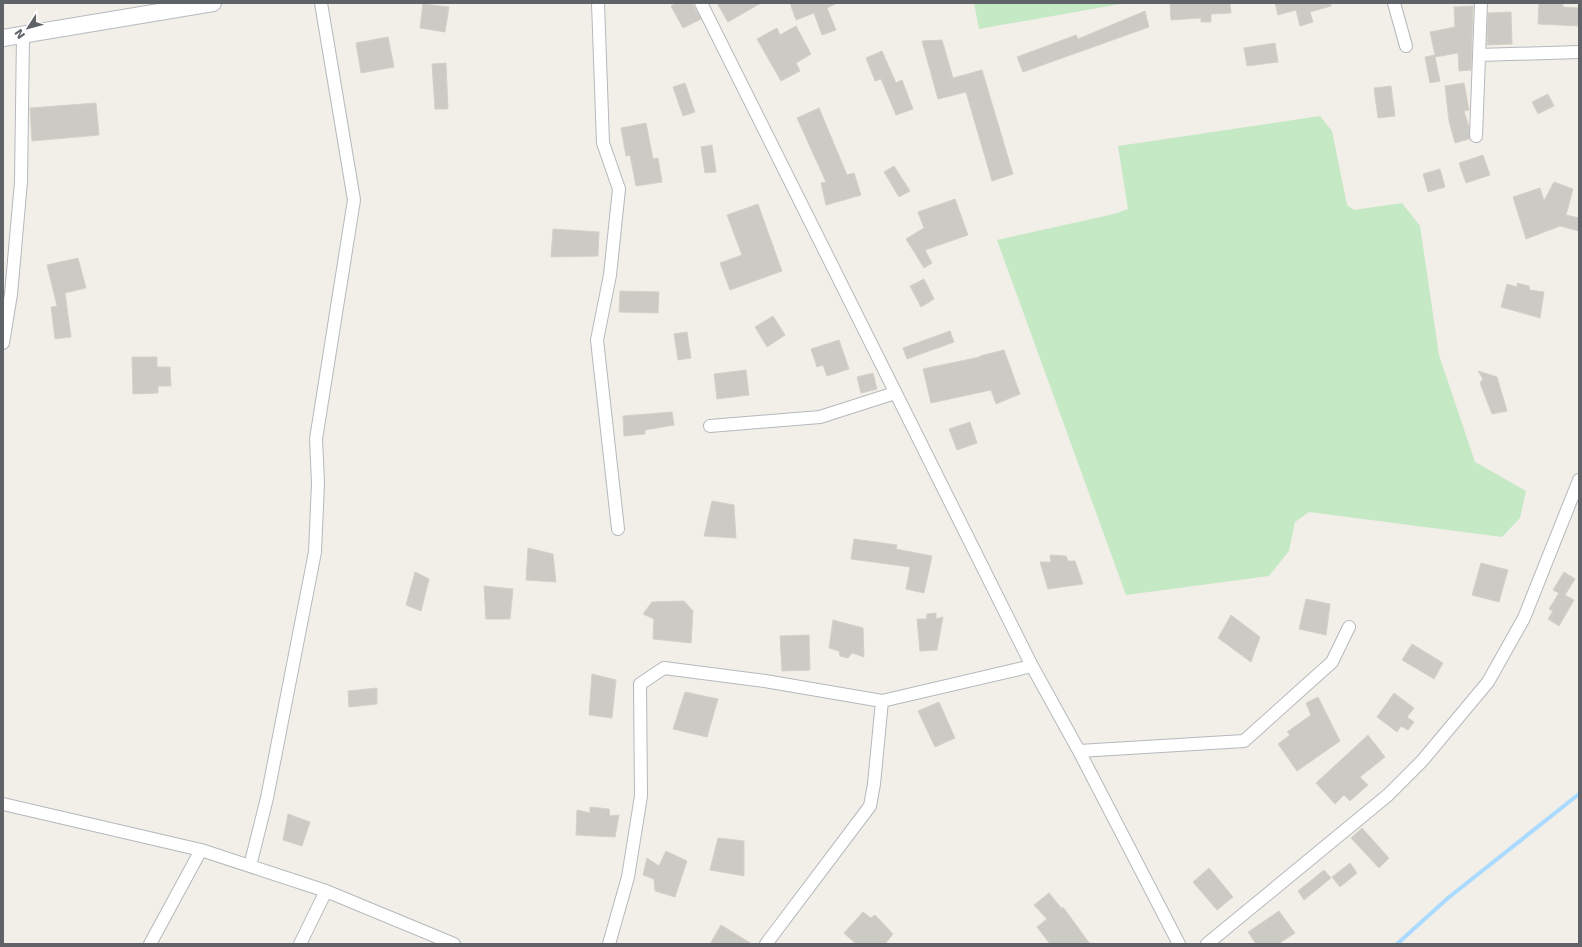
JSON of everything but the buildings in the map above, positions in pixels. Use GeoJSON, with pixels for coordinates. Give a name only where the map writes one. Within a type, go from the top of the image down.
{"type":"FeatureCollection","features":[{"type":"Feature","properties":{"kind":"main road"},"geometry":{"type":"LineString","coordinates":[[3,38],[212,3]]}},
{"type":"Feature","properties":{"kind":"street"},"geometry":{"type":"LineString","coordinates":[[250,866],[267,798],[315,552],[318,483],[316,439],[354,200],[321,3]]}},
{"type":"Feature","properties":{"kind":"street"},"geometry":{"type":"LineString","coordinates":[[598,3],[603,143],[619,189],[610,275],[597,340],[618,529]]}},
{"type":"Feature","properties":{"kind":"street"},"geometry":{"type":"LineString","coordinates":[[701,3],[1032,666],[1079,751],[1179,944]]}},
{"type":"Feature","properties":{"kind":"street"},"geometry":{"type":"LineString","coordinates":[[1394,3],[1406,46]]}},
{"type":"Feature","properties":{"kind":"street"},"geometry":{"type":"LineString","coordinates":[[1476,136],[1481,3]]}},
{"type":"Feature","properties":{"kind":"street"},"geometry":{"type":"LineString","coordinates":[[3,343],[11,294],[21,182],[23,34]]}},
{"type":"Feature","properties":{"kind":"street"},"geometry":{"type":"LineString","coordinates":[[1479,55],[1579,52]]}},
{"type":"Feature","properties":{"kind":"street"},"geometry":{"type":"LineString","coordinates":[[710,426],[820,417],[895,393]]}},
{"type":"Feature","properties":{"kind":"street"},"geometry":{"type":"LineString","coordinates":[[1207,944],[1388,795],[1422,761],[1488,682],[1524,618],[1579,480]]}},
{"type":"Feature","properties":{"kind":"street"},"geometry":{"type":"LineString","coordinates":[[1079,751],[1244,741],[1332,662],[1349,627]]}},
{"type":"Feature","properties":{"kind":"street"},"geometry":{"type":"LineString","coordinates":[[609,944],[628,877],[641,796],[640,684],[664,668],[765,681],[882,701],[1032,666]]}},
{"type":"Feature","properties":{"kind":"street"},"geometry":{"type":"LineString","coordinates":[[766,944],[870,806],[874,784],[882,701]]}},
{"type":"Feature","properties":{"kind":"street"},"geometry":{"type":"LineString","coordinates":[[3,804],[202,850],[326,891],[454,944]]}},
{"type":"Feature","properties":{"kind":"street"},"geometry":{"type":"LineString","coordinates":[[150,944],[202,850]]}},
{"type":"Feature","properties":{"kind":"street"},"geometry":{"type":"LineString","coordinates":[[300,944],[326,891]]}},
{"type":"Feature","properties":{"kind":"green space"},"geometry":{"type":"Polygon","coordinates":[[[974,3],[1126,3],[979,29],[974,3]]]}},
{"type":"Feature","properties":{"kind":"green space"},"geometry":{"type":"Polygon","coordinates":[[[1320,116],[1332,131],[1347,205],[1354,210],[1402,203],[1420,226],[1439,355],[1475,462],[1526,491],[1520,518],[1502,537],[1309,512],[1295,522],[1289,551],[1269,576],[1126,595],[997,240],[1114,214],[1128,209],[1118,146],[1320,116]]]}},
{"type":"Feature","properties":{"kind":"waterway"},"geometry":{"type":"LineString","coordinates":[[1397,944],[1448,898],[1579,794]]}}]}
